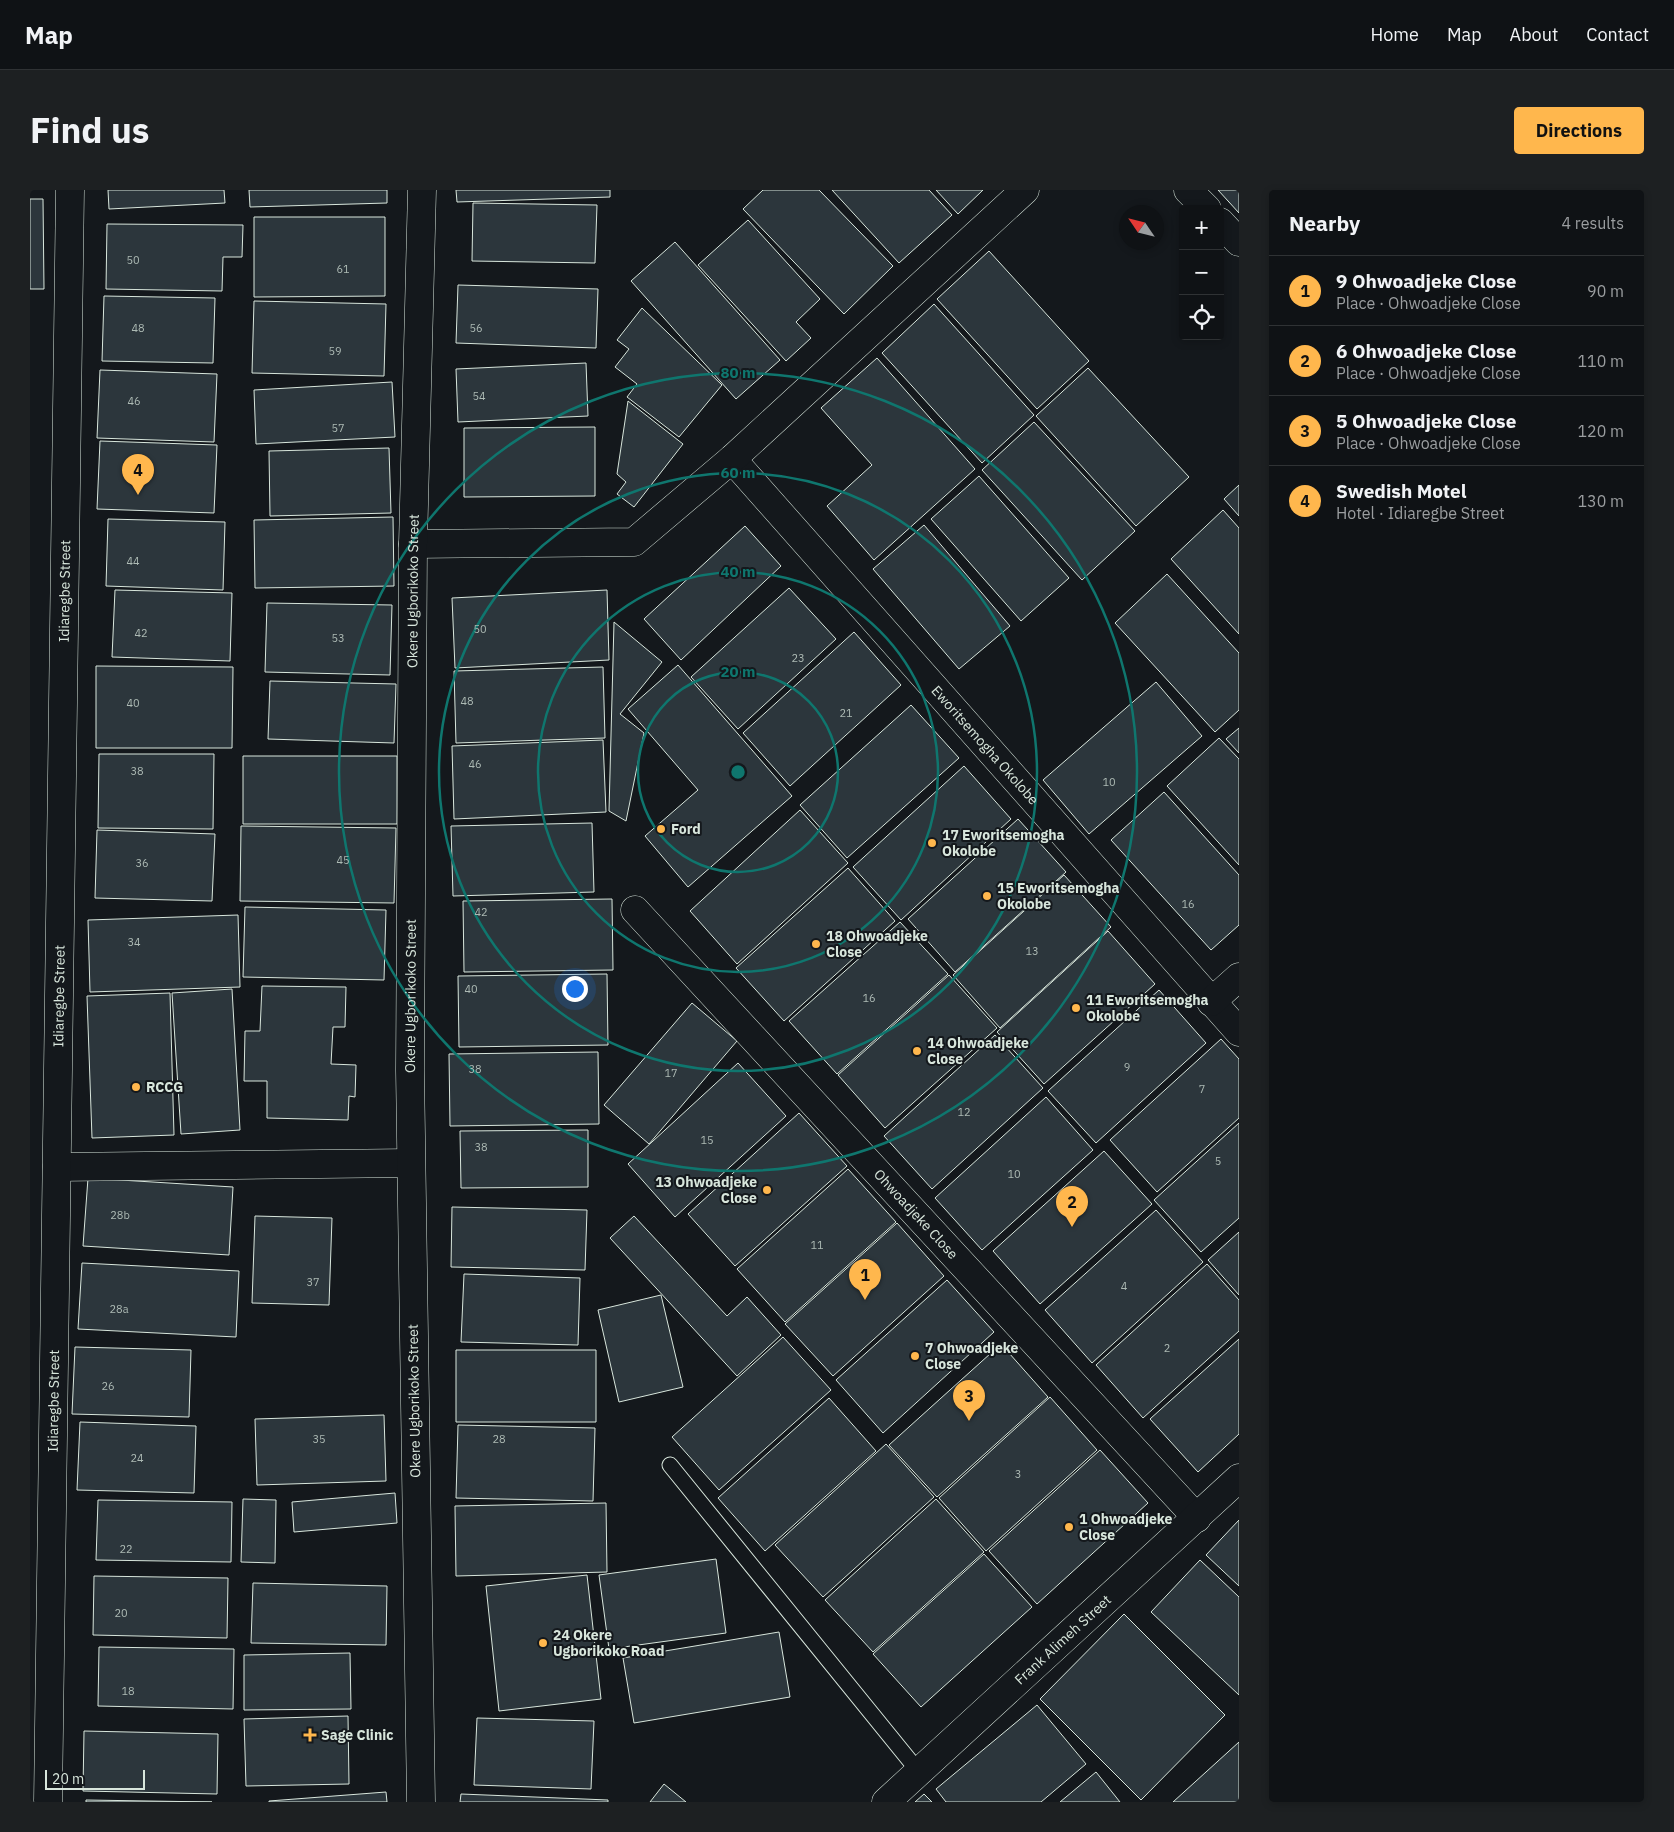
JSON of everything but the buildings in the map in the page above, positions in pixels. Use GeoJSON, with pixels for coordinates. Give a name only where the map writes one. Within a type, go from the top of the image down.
{"type":"FeatureCollection","features":[{"type":"Feature","properties":{"kind":"street","name":"Idiaregbe Street"},"geometry":{"type":"LineString","coordinates":[[48,1802],[40,1703],[56,1166],[70,190]]}},
{"type":"Feature","properties":{"kind":"street","name":"Okere Ugborikoko Street"},"geometry":{"type":"LineString","coordinates":[[420,1802],[410,1163],[414,544],[422,190]]}},
{"type":"Feature","properties":{"kind":"street"},"geometry":{"type":"LineString","coordinates":[[414,544],[634,542],[732,460],[1025,190]]}},
{"type":"Feature","properties":{"kind":"street"},"geometry":{"type":"LineString","coordinates":[[1188,190],[1203,205]]}},
{"type":"Feature","properties":{"kind":"street"},"geometry":{"type":"LineString","coordinates":[[1224,226],[1239,242]]}},
{"type":"Feature","properties":{"kind":"street","name":"Eworitsemogha Okolobe"},"geometry":{"type":"LineString","coordinates":[[732,460],[1239,1032]]}},
{"type":"Feature","properties":{"kind":"street","name":"Ohwoadjeke Close"},"geometry":{"type":"LineString","coordinates":[[635,910],[1197,1518]]}},
{"type":"Feature","properties":{"kind":"street"},"geometry":{"type":"LineString","coordinates":[[1211,1002],[1239,977]]}},
{"type":"Feature","properties":{"kind":"street"},"geometry":{"type":"LineString","coordinates":[[56,1166],[410,1163]]}},
{"type":"Feature","properties":{"kind":"street","name":"Frank Alimeh Street"},"geometry":{"type":"LineString","coordinates":[[886,1802],[1239,1478]]}},
{"type":"Feature","properties":{"kind":"lane"},"geometry":{"type":"LineString","coordinates":[[670,1465],[919,1772]]}},
{"type":"Feature","properties":{"kind":"place","name":"Swedish Motel"},"geometry":{"type":"Point","coordinates":[138,495]}},
{"type":"Feature","properties":{"kind":"place","name":"Ford"},"geometry":{"type":"Point","coordinates":[661,829]}},
{"type":"Feature","properties":{"kind":"place","name":"17 Eworitsemogha Okolobe"},"geometry":{"type":"Point","coordinates":[932,843]}},
{"type":"Feature","properties":{"kind":"place","name":"15 Eworitsemogha Okolobe"},"geometry":{"type":"Point","coordinates":[987,896]}},
{"type":"Feature","properties":{"kind":"place","name":"18 Ohwoadjeke Close"},"geometry":{"type":"Point","coordinates":[816,944]}},
{"type":"Feature","properties":{"kind":"place","name":"11 Eworitsemogha Okolobe"},"geometry":{"type":"Point","coordinates":[1076,1008]}},
{"type":"Feature","properties":{"kind":"place","name":"14 Ohwoadjeke Close"},"geometry":{"type":"Point","coordinates":[917,1051]}},
{"type":"Feature","properties":{"kind":"place","name":"RCCG"},"geometry":{"type":"Point","coordinates":[136,1087]}},
{"type":"Feature","properties":{"kind":"place","name":"13 Ohwoadjeke Close"},"geometry":{"type":"Point","coordinates":[767,1190]}},
{"type":"Feature","properties":{"kind":"place","name":"6 Ohwoadjeke Close"},"geometry":{"type":"Point","coordinates":[1072,1227]}},
{"type":"Feature","properties":{"kind":"place","name":"9 Ohwoadjeke Close"},"geometry":{"type":"Point","coordinates":[865,1300]}},
{"type":"Feature","properties":{"kind":"place","name":"7 Ohwoadjeke Close"},"geometry":{"type":"Point","coordinates":[915,1356]}},
{"type":"Feature","properties":{"kind":"place","name":"5 Ohwoadjeke Close"},"geometry":{"type":"Point","coordinates":[969,1421]}},
{"type":"Feature","properties":{"kind":"place","name":"1 Ohwoadjeke Close"},"geometry":{"type":"Point","coordinates":[1069,1527]}},
{"type":"Feature","properties":{"kind":"place","name":"24 Okere Ugborikoko Road"},"geometry":{"type":"Point","coordinates":[543,1643]}},
{"type":"Feature","properties":{"kind":"place","name":"Sage Clinic"},"geometry":{"type":"Point","coordinates":[310,1735]}}]}
